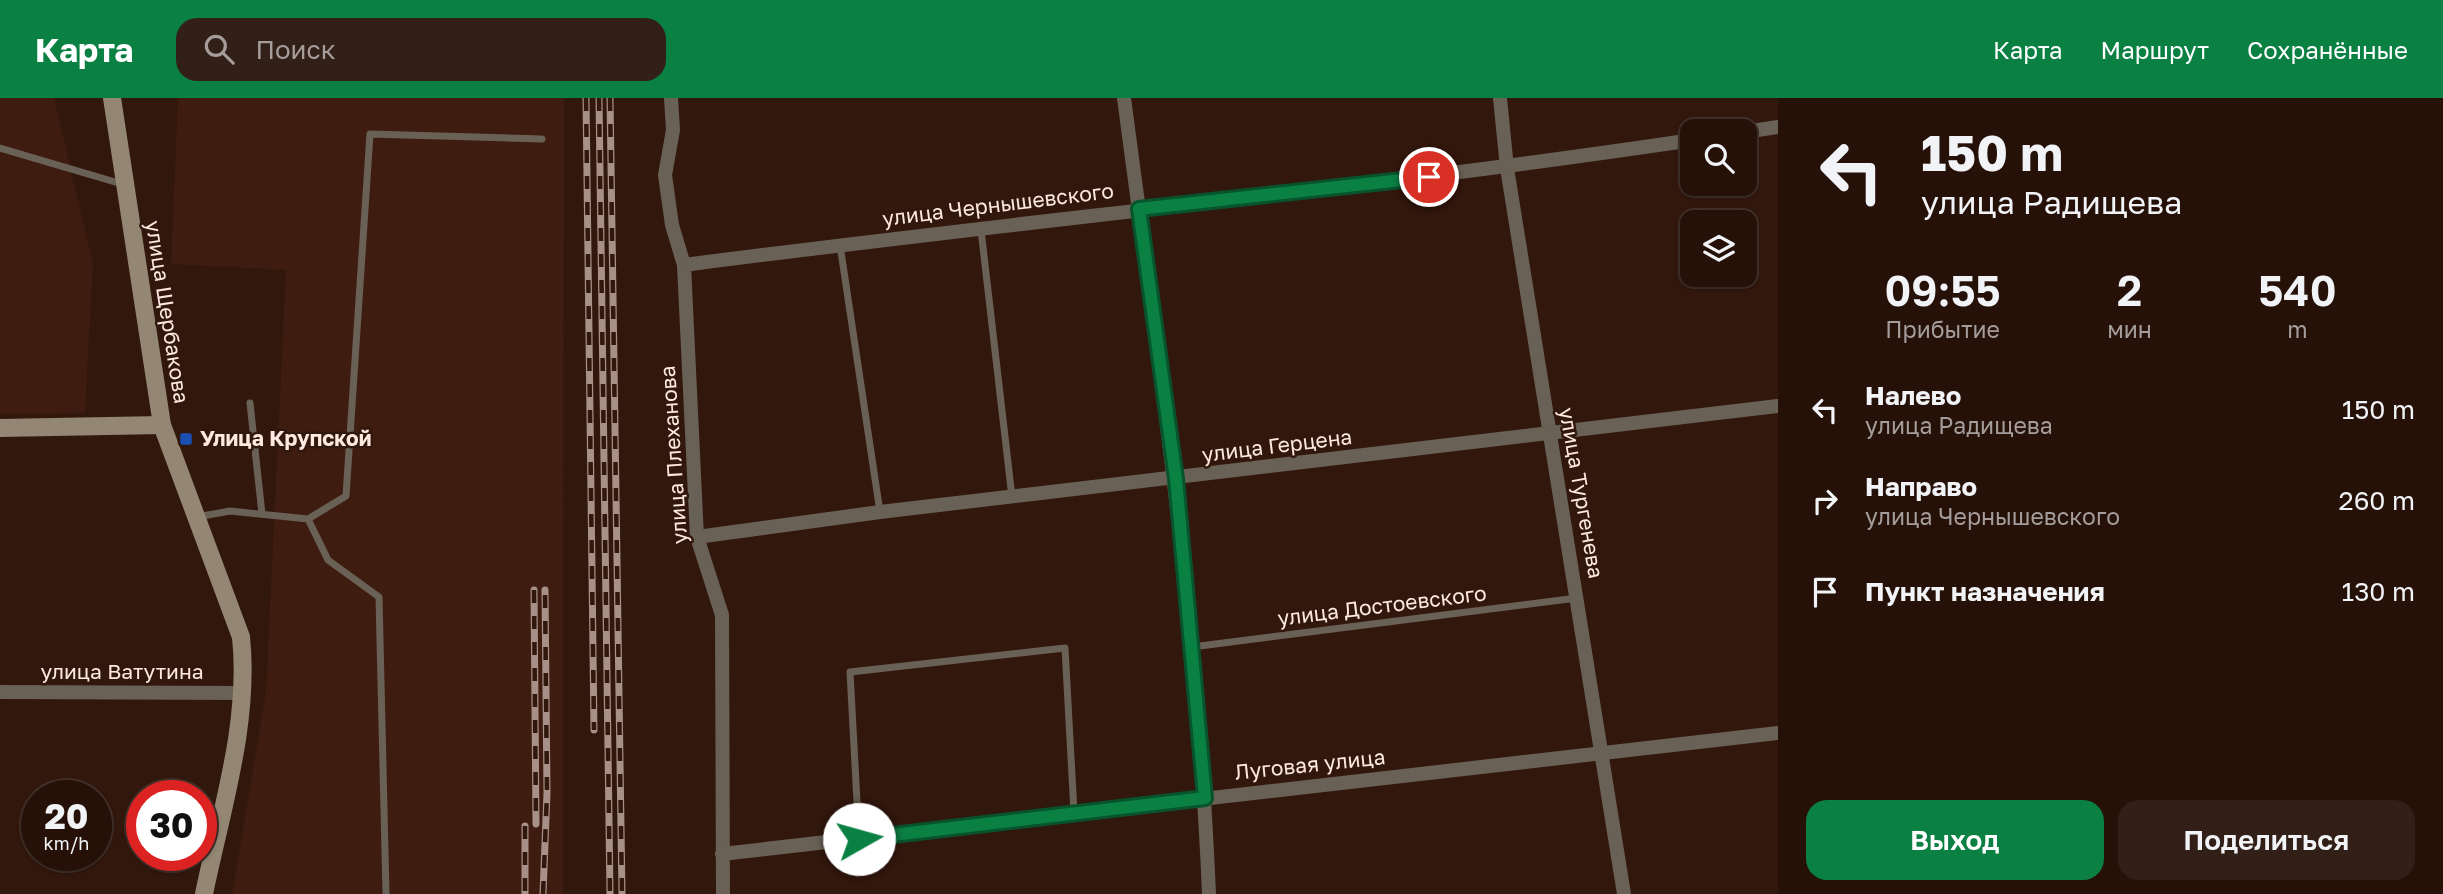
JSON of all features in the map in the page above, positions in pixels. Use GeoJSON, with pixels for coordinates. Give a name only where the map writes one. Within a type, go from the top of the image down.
{"type":"FeatureCollection","features":[{"type":"Feature","properties":{"kind":"main road","name":"улица Щербакова"},"geometry":{"type":"LineString","coordinates":[[112,98],[123,184],[162,425],[241,637],[243,693],[204,894]]}},
{"type":"Feature","properties":{"kind":"main road"},"geometry":{"type":"LineString","coordinates":[[0,428],[162,425]]}},
{"type":"Feature","properties":{"kind":"street","name":"улица Плеханова"},"geometry":{"type":"LineString","coordinates":[[671,98],[673,130],[665,175],[672,225],[684,265],[697,537],[722,615],[723,894]]}},
{"type":"Feature","properties":{"kind":"street"},"geometry":{"type":"LineString","coordinates":[[1124,98],[1176,479],[1205,798],[1209,894]]}},
{"type":"Feature","properties":{"kind":"street","name":"улица Тургенева"},"geometry":{"type":"LineString","coordinates":[[1500,98],[1507,168],[1624,894]]}},
{"type":"Feature","properties":{"kind":"street"},"geometry":{"type":"LineString","coordinates":[[1757,130],[1778,127]]}},
{"type":"Feature","properties":{"kind":"street","name":"улица Чернышевского"},"geometry":{"type":"LineString","coordinates":[[684,265],[840,244],[1507,168],[1680,142]]}},
{"type":"Feature","properties":{"kind":"street","name":"улица Герцена"},"geometry":{"type":"LineString","coordinates":[[697,537],[880,512],[1778,406]]}},
{"type":"Feature","properties":{"kind":"street","name":"улица Ватутина"},"geometry":{"type":"LineString","coordinates":[[0,692],[243,693]]}},
{"type":"Feature","properties":{"kind":"street","name":"Луговая улица"},"geometry":{"type":"LineString","coordinates":[[722,854],[1778,733]]}},
{"type":"Feature","properties":{"kind":"lane"},"geometry":{"type":"LineString","coordinates":[[197,517],[230,511],[308,519],[346,496],[370,134],[542,139]]}},
{"type":"Feature","properties":{"kind":"lane"},"geometry":{"type":"LineString","coordinates":[[0,148],[123,184]]}},
{"type":"Feature","properties":{"kind":"lane"},"geometry":{"type":"LineString","coordinates":[[981,230],[1012,497]]}},
{"type":"Feature","properties":{"kind":"lane"},"geometry":{"type":"LineString","coordinates":[[840,244],[880,512]]}},
{"type":"Feature","properties":{"kind":"lane"},"geometry":{"type":"LineString","coordinates":[[250,403],[262,514]]}},
{"type":"Feature","properties":{"kind":"lane"},"geometry":{"type":"LineString","coordinates":[[308,519],[328,560],[379,597],[386,894]]}},
{"type":"Feature","properties":{"kind":"lane","name":"улица Достоевского"},"geometry":{"type":"LineString","coordinates":[[1192,648],[1577,598]]}},
{"type":"Feature","properties":{"kind":"lane"},"geometry":{"type":"LineString","coordinates":[[859,839],[850,672],[1065,648],[1074,812]]}},
{"type":"Feature","properties":{"kind":"shaded area"},"geometry":{"type":"Polygon","coordinates":[[[0,98],[54,98],[93,263],[85,413],[0,414],[0,98]]]}},
{"type":"Feature","properties":{"kind":"shaded area"},"geometry":{"type":"Polygon","coordinates":[[[178,98],[564,98],[563,894],[232,894],[266,690],[286,270],[171,264],[178,98]]]}},
{"type":"Feature","properties":{"kind":"railway"},"geometry":{"type":"LineString","coordinates":[[586,98],[594,730]]}},
{"type":"Feature","properties":{"kind":"railway"},"geometry":{"type":"LineString","coordinates":[[599,98],[610,894]]}},
{"type":"Feature","properties":{"kind":"railway"},"geometry":{"type":"LineString","coordinates":[[610,98],[622,894]]}},
{"type":"Feature","properties":{"kind":"railway"},"geometry":{"type":"LineString","coordinates":[[534,590],[536,824]]}},
{"type":"Feature","properties":{"kind":"railway"},"geometry":{"type":"LineString","coordinates":[[543,894],[547,793],[545,590]]}},
{"type":"Feature","properties":{"kind":"railway"},"geometry":{"type":"LineString","coordinates":[[525,826],[525,894]]}},
{"type":"Feature","properties":{"kind":"place","name":"Улица Крупской"},"geometry":{"type":"Point","coordinates":[186,439]}},
{"type":"Feature","properties":{"kind":"route"},"geometry":{"type":"LineString","coordinates":[[859,839],[1205,798],[1176,479],[1139,209],[1429,177]]}}]}
